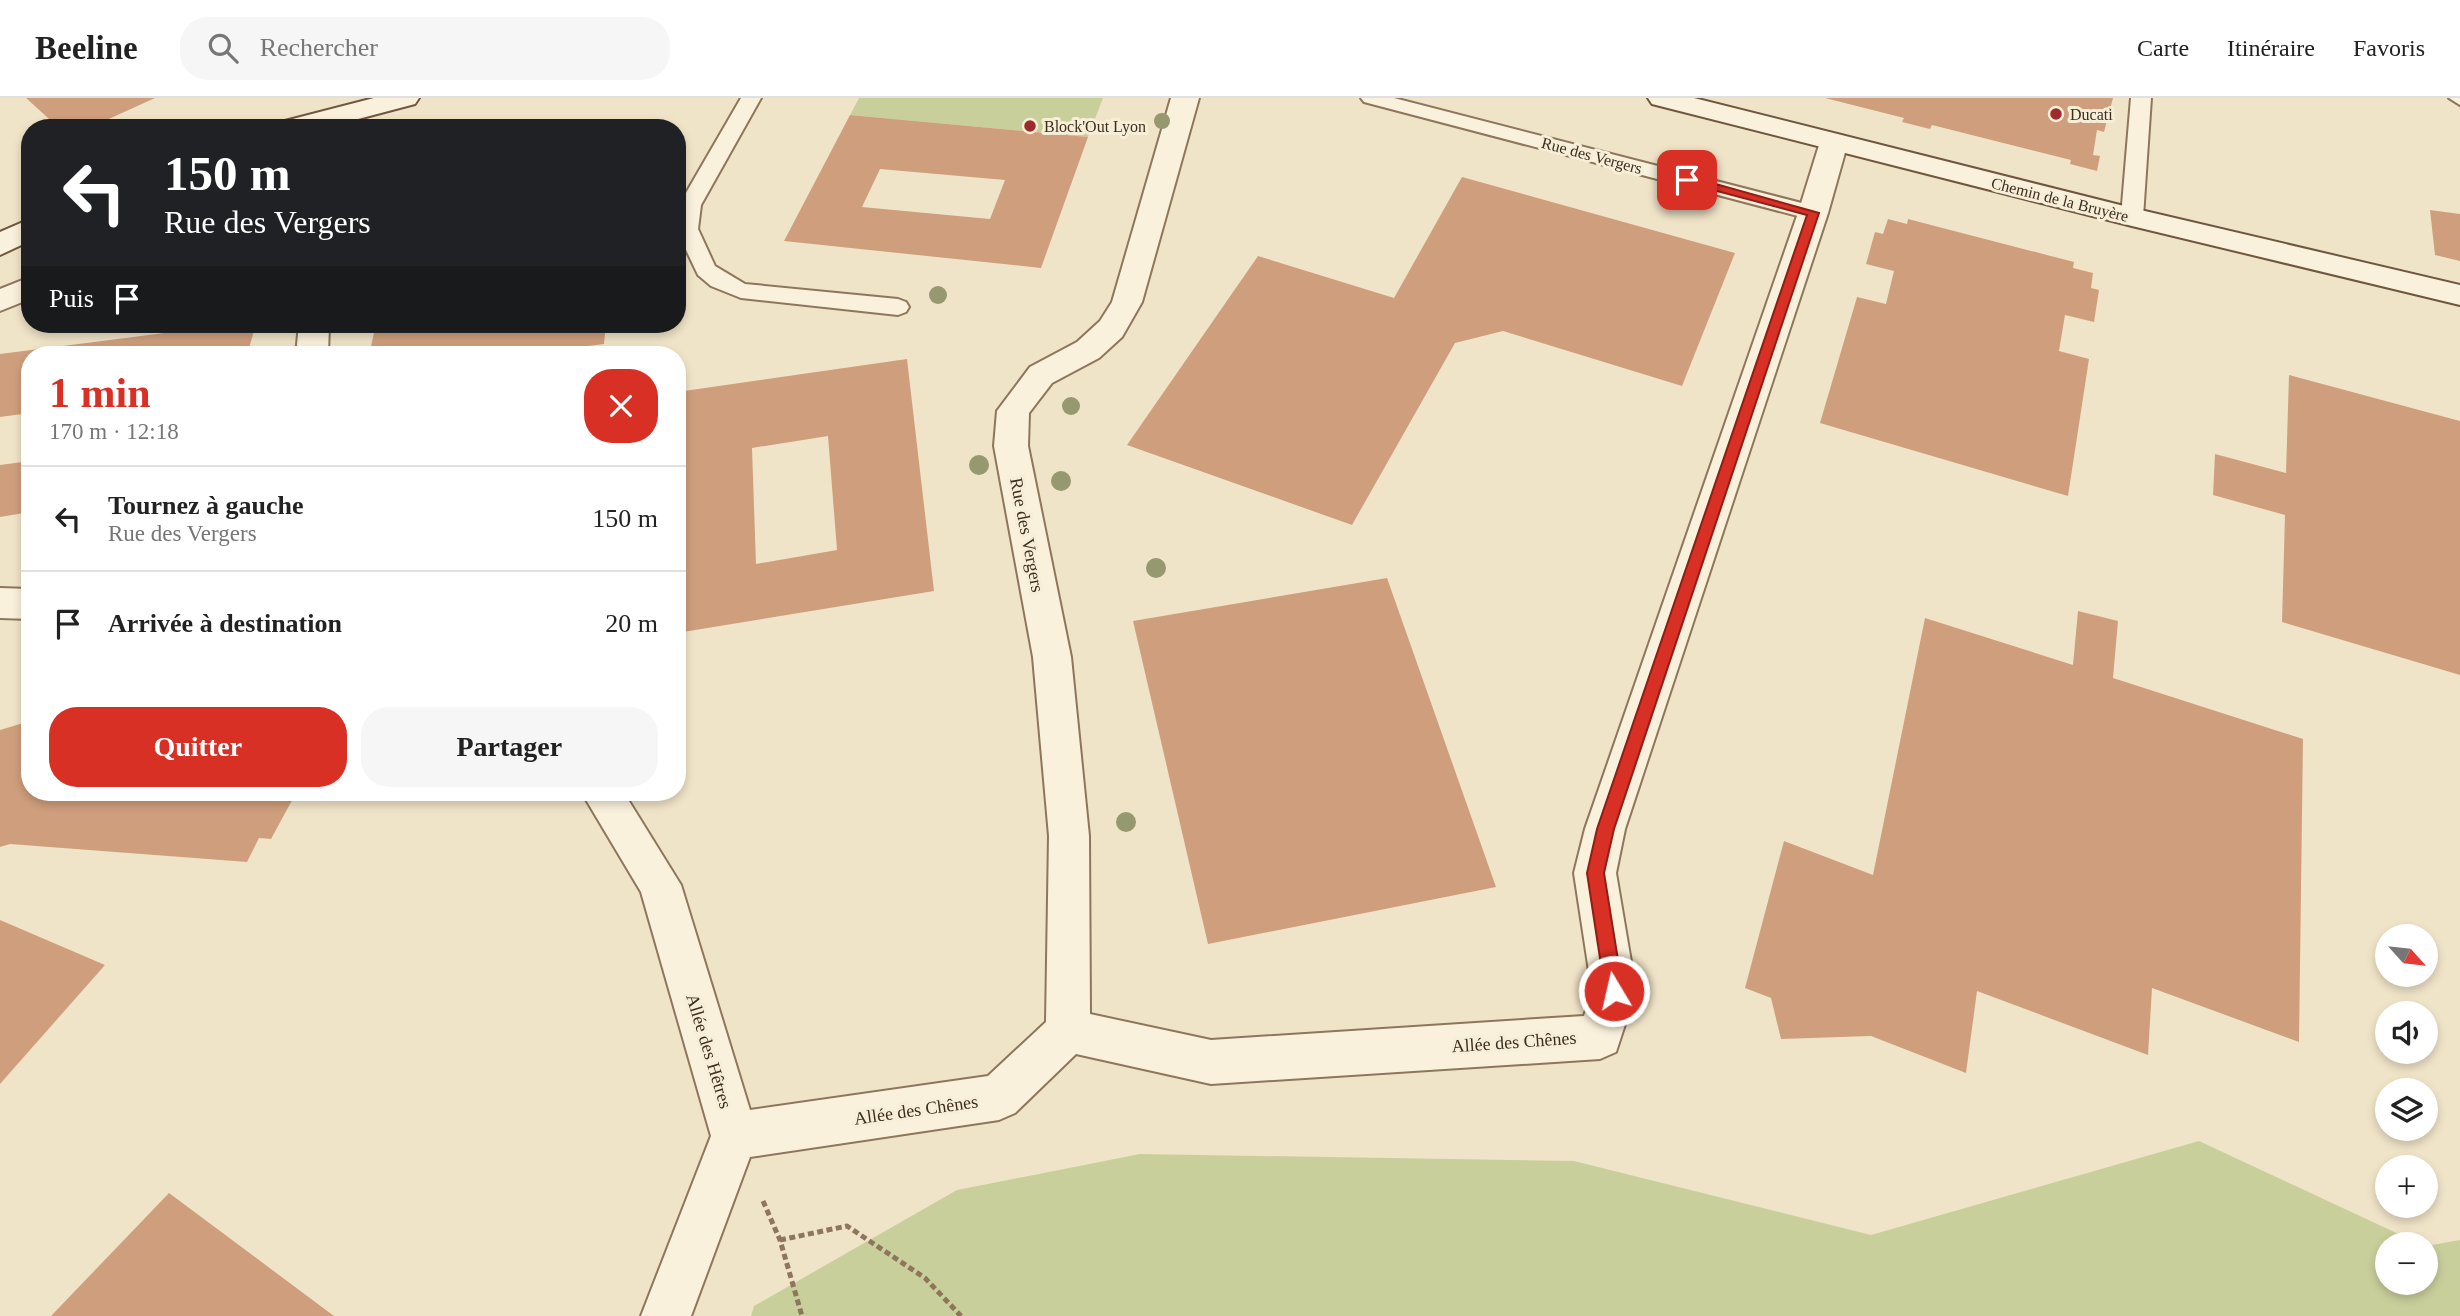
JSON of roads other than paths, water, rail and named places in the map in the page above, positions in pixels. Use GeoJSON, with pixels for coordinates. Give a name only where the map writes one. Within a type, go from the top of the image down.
{"type":"FeatureCollection","features":[{"type":"Feature","properties":{"kind":"street"},"geometry":{"type":"LineString","coordinates":[[325,119],[405,98]]}},
{"type":"Feature","properties":{"kind":"street","name":"Rue des Vergers"},"geometry":{"type":"LineString","coordinates":[[1069,1031],[1069,836],[1052,657],[1010,446],[1013,411],[1041,375],[1088,350],[1111,329],[1127,302],[1185,98]]}},
{"type":"Feature","properties":{"kind":"street","name":"Chemin de la Bruyère"},"geometry":{"type":"LineString","coordinates":[[1661,98],[2132,217],[2460,295]]}},
{"type":"Feature","properties":{"kind":"street","name":"Allée des Chênes"},"geometry":{"type":"LineString","coordinates":[[734,1136],[999,1097],[1069,1031],[1211,1062],[1600,1037],[1614,991],[1595,873],[1605,829],[1813,213],[1834,142]]}},
{"type":"Feature","properties":{"kind":"street"},"geometry":{"type":"LineString","coordinates":[[0,245],[21,233]]}},
{"type":"Feature","properties":{"kind":"street"},"geometry":{"type":"LineString","coordinates":[[0,301],[21,291]]}},
{"type":"Feature","properties":{"kind":"street"},"geometry":{"type":"LineString","coordinates":[[0,603],[21,604]]}},
{"type":"Feature","properties":{"kind":"street","name":"Allée des Hêtres"},"geometry":{"type":"LineString","coordinates":[[607,801],[660,885],[734,1136]]}},
{"type":"Feature","properties":{"kind":"street"},"geometry":{"type":"LineString","coordinates":[[666,1316],[734,1136]]}},
{"type":"Feature","properties":{"kind":"lane"},"geometry":{"type":"LineString","coordinates":[[751,98],[690,205],[687,229],[706,270],[719,281],[741,291],[898,307]]}},
{"type":"Feature","properties":{"kind":"lane","name":"Rue des Vergers"},"geometry":{"type":"LineString","coordinates":[[1371,98],[1813,213]]}},
{"type":"Feature","properties":{"kind":"lane"},"geometry":{"type":"LineString","coordinates":[[2132,217],[2141,98]]}},
{"type":"Feature","properties":{"kind":"place","name":"Ducati"},"geometry":{"type":"Point","coordinates":[2056,114]}},
{"type":"Feature","properties":{"kind":"place","name":"Block'Out Lyon"},"geometry":{"type":"Point","coordinates":[1030,126]}}]}
